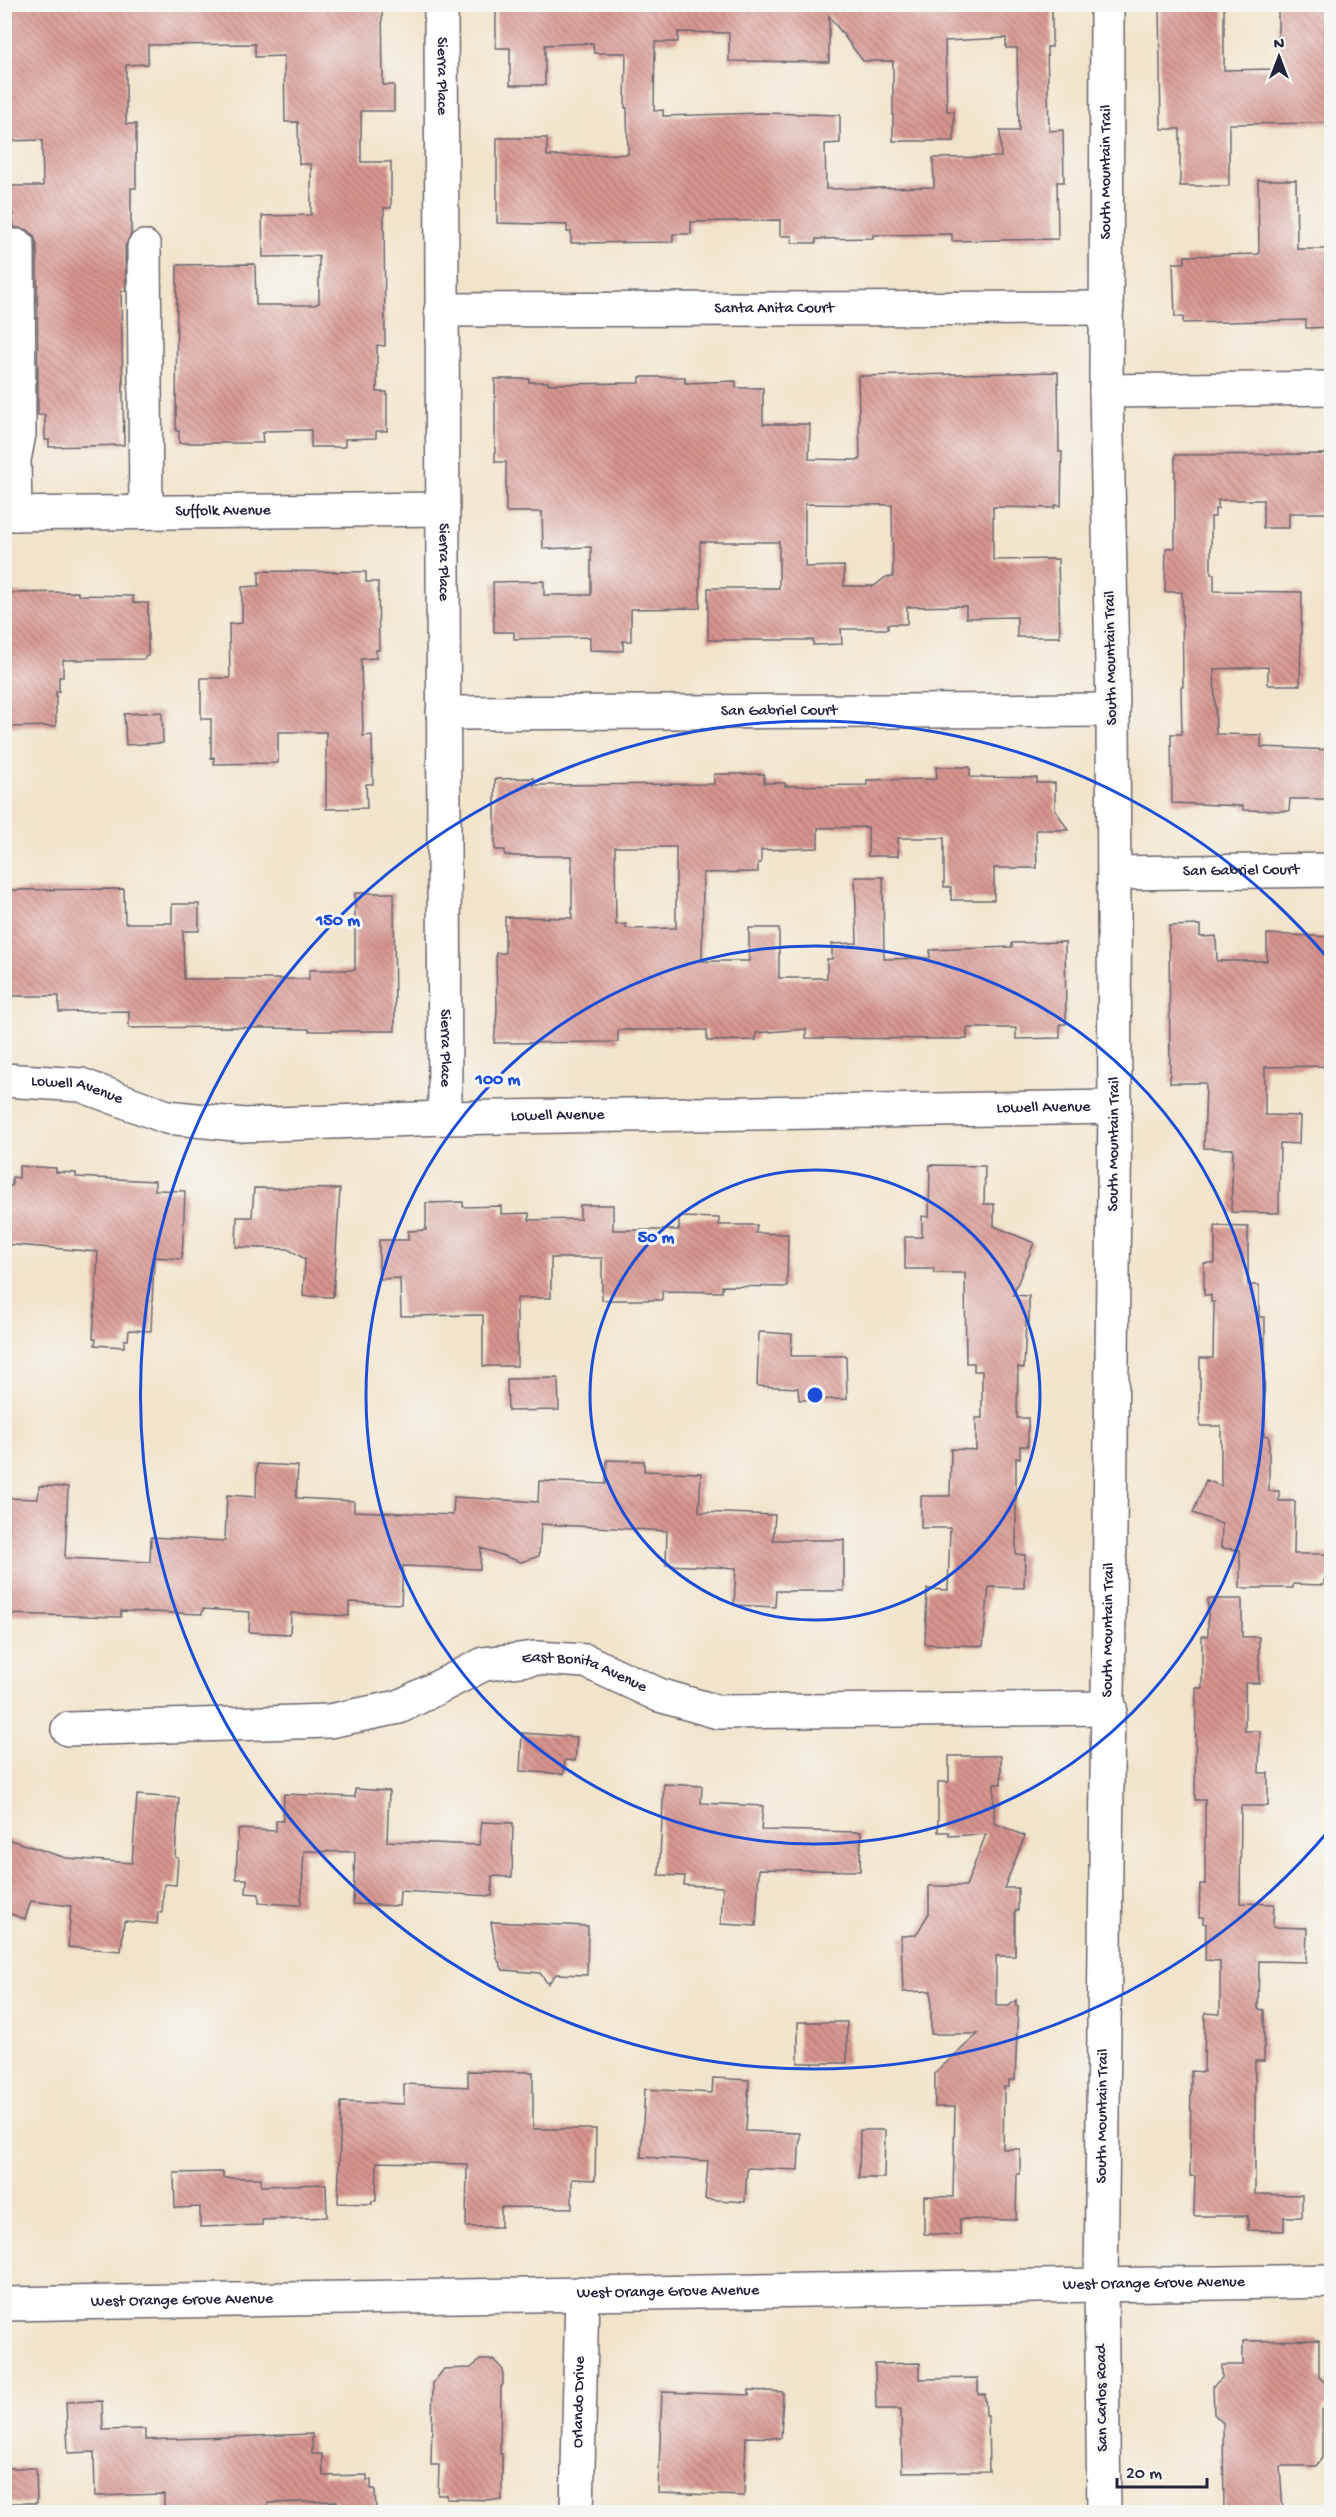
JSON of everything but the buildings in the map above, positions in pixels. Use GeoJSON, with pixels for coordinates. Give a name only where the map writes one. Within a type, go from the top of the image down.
{"type":"FeatureCollection","features":[{"type":"Feature","properties":{"kind":"street","name":"Sierra Place"},"geometry":{"type":"LineString","coordinates":[[441,4],[445,1118]]}},
{"type":"Feature","properties":{"kind":"street","name":"South Mountain Trail"},"geometry":{"type":"LineString","coordinates":[[1101,2283],[1110,1708],[1115,1107],[1113,710],[1106,391],[1107,4]]}},
{"type":"Feature","properties":{"kind":"street"},"geometry":{"type":"LineString","coordinates":[[4,246],[18,246],[19,434],[14,460],[10,514]]}},
{"type":"Feature","properties":{"kind":"street"},"geometry":{"type":"LineString","coordinates":[[144,247],[146,513]]}},
{"type":"Feature","properties":{"kind":"street","name":"Santa Anita Court"},"geometry":{"type":"LineString","coordinates":[[441,310],[1107,308]]}},
{"type":"Feature","properties":{"kind":"street"},"geometry":{"type":"LineString","coordinates":[[1106,391],[1332,388]]}},
{"type":"Feature","properties":{"kind":"street","name":"Suffolk Avenue"},"geometry":{"type":"LineString","coordinates":[[10,514],[443,510]]}},
{"type":"Feature","properties":{"kind":"street","name":"San Gabriel Court"},"geometry":{"type":"LineString","coordinates":[[443,713],[1113,710]]}},
{"type":"Feature","properties":{"kind":"street","name":"San Gabriel Court"},"geometry":{"type":"LineString","coordinates":[[1114,873],[1332,870]]}},
{"type":"Feature","properties":{"kind":"street","name":"Lowell Avenue"},"geometry":{"type":"LineString","coordinates":[[4,1080],[81,1085],[167,1117],[244,1125],[445,1118],[1115,1107]]}},
{"type":"Feature","properties":{"kind":"street","name":"East Bonita Avenue"},"geometry":{"type":"LineString","coordinates":[[68,1728],[329,1721],[399,1707],[484,1664],[536,1658],[586,1661],[659,1695],[718,1712],[1110,1708]]}},
{"type":"Feature","properties":{"kind":"street","name":"West Orange Grove Avenue"},"geometry":{"type":"LineString","coordinates":[[4,2304],[1101,2283],[1332,2281]]}},
{"type":"Feature","properties":{"kind":"street","name":"San Carlos Road"},"geometry":{"type":"LineString","coordinates":[[1101,2283],[1104,2512]]}},
{"type":"Feature","properties":{"kind":"street","name":"Orlando Drive"},"geometry":{"type":"LineString","coordinates":[[577,2512],[582,2293]]}}]}
